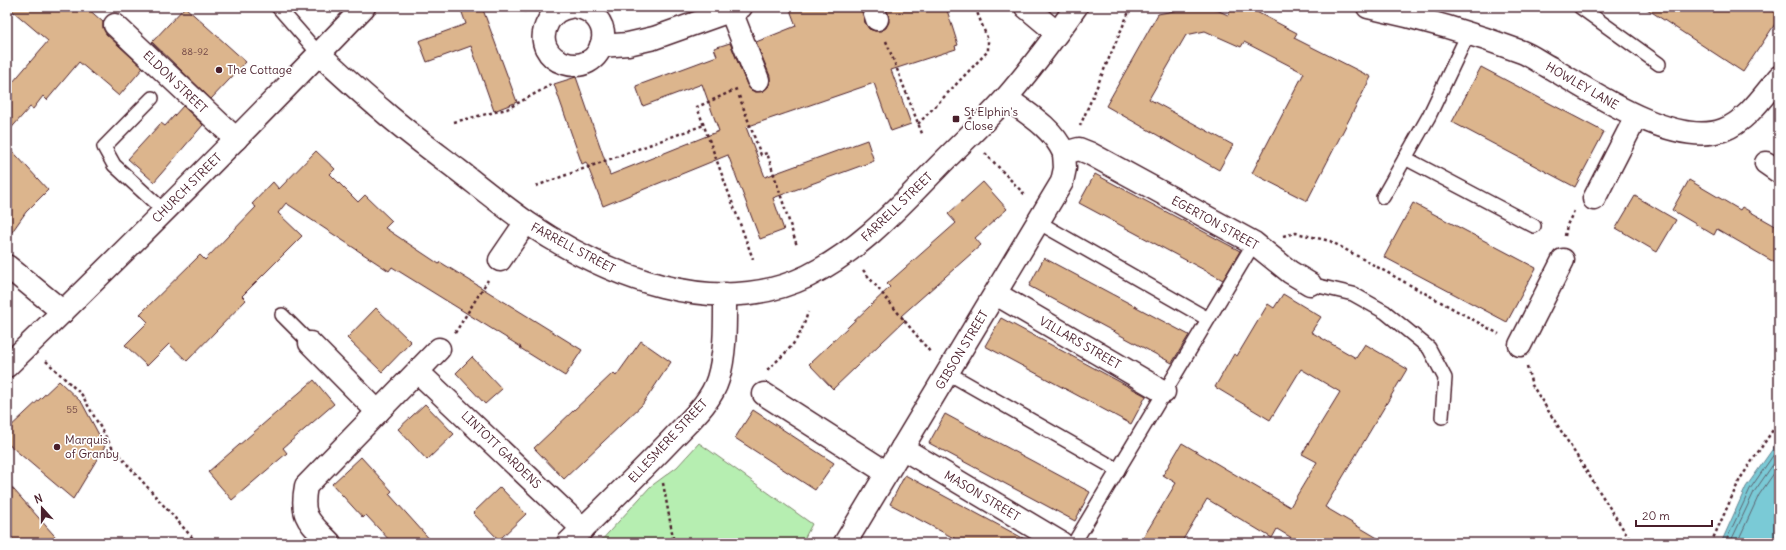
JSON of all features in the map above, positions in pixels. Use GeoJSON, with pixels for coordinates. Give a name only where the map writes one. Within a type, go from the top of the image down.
{"type":"FeatureCollection","features":[{"type":"Feature","properties":{"kind":"street","name":"CHURCH STREET"},"geometry":{"type":"LineString","coordinates":[[7,366],[236,139],[364,7]]}},
{"type":"Feature","properties":{"kind":"street"},"geometry":{"type":"LineString","coordinates":[[570,7],[556,12],[549,20],[545,28],[544,38],[546,48],[559,62],[569,65],[579,65],[588,62],[596,55],[601,46],[603,37],[602,28],[598,19],[591,12],[577,7]]}},
{"type":"Feature","properties":{"kind":"street"},"geometry":{"type":"LineString","coordinates":[[1026,7],[1057,34]]}},
{"type":"Feature","properties":{"kind":"street","name":"FARRELL STREET"},"geometry":{"type":"LineString","coordinates":[[319,54],[383,111],[526,222],[587,258],[619,272],[651,283],[675,289],[700,293],[725,294],[757,292],[788,284],[807,276],[848,252],[872,234],[1006,98],[1057,34],[1076,7]]}},
{"type":"Feature","properties":{"kind":"street","name":"HOWLEY LANE"},"geometry":{"type":"LineString","coordinates":[[1368,7],[1418,18],[1523,52],[1636,117],[1670,129],[1698,134],[1722,131],[1743,119],[1779,77]]}},
{"type":"Feature","properties":{"kind":"street"},"geometry":{"type":"LineString","coordinates":[[601,46],[628,44],[654,38],[736,9],[758,80]]}},
{"type":"Feature","properties":{"kind":"street","name":"ELDON STREET"},"geometry":{"type":"LineString","coordinates":[[115,25],[236,139]]}},
{"type":"Feature","properties":{"kind":"street"},"geometry":{"type":"LineString","coordinates":[[1006,98],[1054,135],[1064,153]]}},
{"type":"Feature","properties":{"kind":"street"},"geometry":{"type":"LineString","coordinates":[[1594,200],[1636,117]]}},
{"type":"Feature","properties":{"kind":"street","name":"EGERTON STREET"},"geometry":{"type":"LineString","coordinates":[[1064,153],[1079,150],[1089,153],[1254,242],[1290,272],[1310,284]]}},
{"type":"Feature","properties":{"kind":"street","name":"GIBSON STREET"},"geometry":{"type":"LineString","coordinates":[[850,541],[887,473],[1062,182],[1065,168],[1064,153]]}},
{"type":"Feature","properties":{"kind":"street","name":"FARRELL STREET"},"geometry":{"type":"LineString","coordinates":[[500,260],[526,222]]}},
{"type":"Feature","properties":{"kind":"street"},"geometry":{"type":"LineString","coordinates":[[1520,345],[1563,260]]}},
{"type":"Feature","properties":{"kind":"street"},"geometry":{"type":"LineString","coordinates":[[7,266],[63,312]]}},
{"type":"Feature","properties":{"kind":"street","name":"ELLESMERE STREET"},"geometry":{"type":"LineString","coordinates":[[576,536],[703,407],[712,394],[718,380],[723,355],[725,294]]}},
{"type":"Feature","properties":{"kind":"street","name":"VILLARS STREET"},"geometry":{"type":"LineString","coordinates":[[996,294],[1164,392]]}},
{"type":"Feature","properties":{"kind":"street"},"geometry":{"type":"LineString","coordinates":[[310,343],[378,412]]}},
{"type":"Feature","properties":{"kind":"street"},"geometry":{"type":"LineString","coordinates":[[330,543],[308,521],[303,503],[306,486],[439,349]]}},
{"type":"Feature","properties":{"kind":"street","name":"LINTOTT GARDENS"},"geometry":{"type":"LineString","coordinates":[[418,372],[576,536]]}},
{"type":"Feature","properties":{"kind":"street"},"geometry":{"type":"LineString","coordinates":[[763,385],[887,473]]}},
{"type":"Feature","properties":{"kind":"street","name":"MASON STREET"},"geometry":{"type":"LineString","coordinates":[[902,448],[1061,543]]}},
{"type":"Feature","properties":{"kind":"lane"},"geometry":{"type":"LineString","coordinates":[[278,7],[319,54]]}},
{"type":"Feature","properties":{"kind":"lane"},"geometry":{"type":"LineString","coordinates":[[1580,7],[1659,64]]}},
{"type":"Feature","properties":{"kind":"lane"},"geometry":{"type":"LineString","coordinates":[[1383,197],[1429,116],[1468,34]]}},
{"type":"Feature","properties":{"kind":"lane"},"geometry":{"type":"LineString","coordinates":[[152,98],[104,147],[114,165],[164,211]]}},
{"type":"Feature","properties":{"kind":"lane"},"geometry":{"type":"LineString","coordinates":[[1405,158],[1534,226]]}},
{"type":"Feature","properties":{"kind":"lane"},"geometry":{"type":"LineString","coordinates":[[1041,218],[1208,319]]}},
{"type":"Feature","properties":{"kind":"lane"},"geometry":{"type":"LineString","coordinates":[[1074,543],[1254,242]]}},
{"type":"Feature","properties":{"kind":"lane","name":"EGERTON STREET"},"geometry":{"type":"LineString","coordinates":[[1310,284],[1353,294],[1385,312],[1429,348],[1444,378],[1442,417]]}},
{"type":"Feature","properties":{"kind":"lane"},"geometry":{"type":"LineString","coordinates":[[282,315],[310,343]]}},
{"type":"Feature","properties":{"kind":"lane"},"geometry":{"type":"LineString","coordinates":[[948,373],[1118,470]]}},
{"type":"Feature","properties":{"kind":"path"},"geometry":{"type":"LineString","coordinates":[[918,124],[988,51],[988,40],[975,7]]}},
{"type":"Feature","properties":{"kind":"path"},"geometry":{"type":"LineString","coordinates":[[1079,128],[1131,7]]}},
{"type":"Feature","properties":{"kind":"path"},"geometry":{"type":"LineString","coordinates":[[875,13],[923,136]]}},
{"type":"Feature","properties":{"kind":"path"},"geometry":{"type":"LineString","coordinates":[[454,122],[507,109],[549,86],[559,62]]}},
{"type":"Feature","properties":{"kind":"path"},"geometry":{"type":"LineString","coordinates":[[753,259],[697,107],[758,80]]}},
{"type":"Feature","properties":{"kind":"path"},"geometry":{"type":"LineString","coordinates":[[736,90],[762,155],[767,153],[797,246]]}},
{"type":"Feature","properties":{"kind":"path"},"geometry":{"type":"LineString","coordinates":[[536,186],[704,125]]}},
{"type":"Feature","properties":{"kind":"path"},"geometry":{"type":"LineString","coordinates":[[968,136],[1041,218]]}},
{"type":"Feature","properties":{"kind":"path"},"geometry":{"type":"LineString","coordinates":[[1563,260],[1566,225],[1584,193],[1594,200]]}},
{"type":"Feature","properties":{"kind":"path"},"geometry":{"type":"LineString","coordinates":[[1254,242],[1296,233],[1330,241],[1520,345],[1532,385],[1632,543]]}},
{"type":"Feature","properties":{"kind":"path"},"geometry":{"type":"LineString","coordinates":[[848,252],[948,373]]}},
{"type":"Feature","properties":{"kind":"path"},"geometry":{"type":"LineString","coordinates":[[439,349],[453,336],[500,260]]}},
{"type":"Feature","properties":{"kind":"path"},"geometry":{"type":"LineString","coordinates":[[763,385],[796,342],[803,329],[808,312]]}},
{"type":"Feature","properties":{"kind":"path"},"geometry":{"type":"LineString","coordinates":[[30,344],[82,395],[111,446],[197,543]]}},
{"type":"Feature","properties":{"kind":"path"},"geometry":{"type":"LineString","coordinates":[[1711,543],[1740,479],[1779,421]]}},
{"type":"Feature","properties":{"kind":"path"},"geometry":{"type":"LineString","coordinates":[[657,455],[674,543]]}},
{"type":"Feature","properties":{"kind":"green space"},"geometry":{"type":"Polygon","coordinates":[[[699,443],[812,524],[802,543],[599,543],[650,487],[677,467],[699,443]]]}},
{"type":"Feature","properties":{"kind":"water"},"geometry":{"type":"Polygon","coordinates":[[[1779,440],[1779,543],[1721,543],[1746,487],[1779,440]]]}},
{"type":"Feature","properties":{"kind":"building"},"geometry":{"type":"Polygon","coordinates":[[[8,7],[86,7],[103,22],[103,28],[106,34],[143,68],[119,96],[79,62],[47,100],[43,96],[33,109],[30,107],[7,133],[7,89],[48,41],[8,7]]]}},
{"type":"Feature","properties":{"kind":"building"},"geometry":{"type":"Polygon","coordinates":[[[185,7],[246,62],[211,99],[152,42],[185,7]]]}},
{"type":"Feature","properties":{"kind":"building"},"geometry":{"type":"Polygon","coordinates":[[[460,7],[482,7],[517,102],[494,111],[471,46],[427,62],[419,41],[466,24],[460,7]]]}},
{"type":"Feature","properties":{"kind":"building"},"geometry":{"type":"Polygon","coordinates":[[[789,7],[861,7],[865,23],[869,29],[881,31],[886,28],[889,22],[886,7],[946,7],[958,45],[955,46],[956,49],[891,70],[911,124],[891,131],[874,83],[746,127],[765,177],[867,140],[874,161],[773,198],[784,230],[760,239],[728,155],[603,206],[586,162],[582,164],[554,84],[576,77],[610,175],[719,131],[702,84],[643,106],[636,86],[717,56],[714,48],[730,43],[747,85],[751,90],[756,92],[763,91],[768,87],[770,76],[756,42],[796,26],[789,7]]]}},
{"type":"Feature","properties":{"kind":"building"},"geometry":{"type":"Polygon","coordinates":[[[1195,7],[1210,7],[1228,15],[1233,7],[1247,7],[1297,33],[1294,38],[1371,77],[1307,201],[1252,173],[1304,73],[1244,42],[1241,47],[1205,31],[1186,35],[1149,99],[1233,145],[1219,170],[1106,106],[1158,14],[1195,7]]]}},
{"type":"Feature","properties":{"kind":"building"},"geometry":{"type":"Polygon","coordinates":[[[1644,7],[1779,7],[1779,18],[1743,72],[1644,7]]]}},
{"type":"Feature","properties":{"kind":"building"},"geometry":{"type":"Polygon","coordinates":[[[1481,67],[1604,132],[1575,187],[1452,122],[1481,67]]]}},
{"type":"Feature","properties":{"kind":"building"},"geometry":{"type":"Polygon","coordinates":[[[183,106],[203,125],[154,182],[128,159],[161,123],[165,126],[183,106]]]}},
{"type":"Feature","properties":{"kind":"building"},"geometry":{"type":"Polygon","coordinates":[[[7,145],[48,190],[26,212],[7,239],[7,145]]]}},
{"type":"Feature","properties":{"kind":"building"},"geometry":{"type":"Polygon","coordinates":[[[316,151],[335,169],[330,174],[358,202],[365,195],[392,221],[385,228],[439,264],[440,262],[582,350],[565,376],[392,267],[389,271],[286,203],[278,213],[302,236],[242,296],[246,300],[187,361],[169,344],[147,366],[125,345],[148,322],[140,314],[200,255],[205,260],[256,207],[252,204],[273,182],[279,189],[316,151]]]}},
{"type":"Feature","properties":{"kind":"building"},"geometry":{"type":"Polygon","coordinates":[[[1095,174],[1240,251],[1223,280],[1079,203],[1095,174]]]}},
{"type":"Feature","properties":{"kind":"building"},"geometry":{"type":"Polygon","coordinates":[[[1689,180],[1740,210],[1742,207],[1779,228],[1779,265],[1717,229],[1714,235],[1672,210],[1689,180]]]}},
{"type":"Feature","properties":{"kind":"building"},"geometry":{"type":"Polygon","coordinates":[[[983,182],[1007,209],[975,238],[981,245],[901,316],[905,320],[833,389],[809,364],[890,287],[887,284],[956,223],[948,214],[983,182]]]}},
{"type":"Feature","properties":{"kind":"building"},"geometry":{"type":"Polygon","coordinates":[[[1635,196],[1676,220],[1657,252],[1616,228],[1635,196]]]}},
{"type":"Feature","properties":{"kind":"building"},"geometry":{"type":"Polygon","coordinates":[[[1413,203],[1536,268],[1507,322],[1384,257],[1413,203]]]}},
{"type":"Feature","properties":{"kind":"building"},"geometry":{"type":"Polygon","coordinates":[[[1044,258],[1189,335],[1172,363],[1029,286],[1044,258]]]}},
{"type":"Feature","properties":{"kind":"building"},"geometry":{"type":"Polygon","coordinates":[[[1283,294],[1321,317],[1311,332],[1356,358],[1365,344],[1407,369],[1325,507],[1386,543],[1300,543],[1277,529],[1272,538],[1207,499],[1181,543],[1140,543],[1176,483],[1163,475],[1182,443],[1290,507],[1317,462],[1302,454],[1340,392],[1301,369],[1270,420],[1215,387],[1234,354],[1237,356],[1268,304],[1274,308],[1283,294]]]}},
{"type":"Feature","properties":{"kind":"building"},"geometry":{"type":"Polygon","coordinates":[[[376,308],[411,342],[382,372],[347,338],[376,308]]]}},
{"type":"Feature","properties":{"kind":"building"},"geometry":{"type":"Polygon","coordinates":[[[1001,318],[1146,396],[1131,424],[985,346],[1001,318]]]}},
{"type":"Feature","properties":{"kind":"building"},"geometry":{"type":"Polygon","coordinates":[[[641,341],[671,362],[642,405],[564,479],[534,448],[613,373],[616,376],[641,341]]]}},
{"type":"Feature","properties":{"kind":"building"},"geometry":{"type":"Polygon","coordinates":[[[472,357],[502,389],[485,404],[456,373],[472,357]]]}},
{"type":"Feature","properties":{"kind":"building"},"geometry":{"type":"Polygon","coordinates":[[[314,380],[334,404],[283,448],[287,453],[232,500],[208,472],[314,380]]]}},
{"type":"Feature","properties":{"kind":"building","name":"Marquis of Granby"},"geometry":{"type":"Polygon","coordinates":[[[59,381],[82,403],[105,446],[73,499],[7,443],[7,430],[59,381]]]}},
{"type":"Feature","properties":{"kind":"building"},"geometry":{"type":"Polygon","coordinates":[[[425,404],[454,434],[427,460],[398,429],[425,404]]]}},
{"type":"Feature","properties":{"kind":"building"},"geometry":{"type":"Polygon","coordinates":[[[753,410],[834,463],[815,490],[735,438],[753,410]]]}},
{"type":"Feature","properties":{"kind":"building"},"geometry":{"type":"Polygon","coordinates":[[[945,414],[1090,492],[1075,521],[929,443],[945,414]]]}},
{"type":"Feature","properties":{"kind":"building"},"geometry":{"type":"Polygon","coordinates":[[[361,457],[392,491],[389,494],[433,543],[392,543],[366,515],[363,518],[332,484],[361,457]]]}},
{"type":"Feature","properties":{"kind":"building"},"geometry":{"type":"Polygon","coordinates":[[[905,475],[1032,543],[963,543],[890,504],[905,475]]]}},
{"type":"Feature","properties":{"kind":"building"},"geometry":{"type":"Polygon","coordinates":[[[7,482],[61,543],[7,543],[7,482]]]}},
{"type":"Feature","properties":{"kind":"building"},"geometry":{"type":"Polygon","coordinates":[[[500,487],[526,514],[499,540],[473,513],[500,487]]]}},
{"type":"Feature","properties":{"kind":"place","name":"The Cottage"},"geometry":{"type":"Point","coordinates":[219,70]}},
{"type":"Feature","properties":{"kind":"place","name":"St Elphin's Close"},"geometry":{"type":"Point","coordinates":[956,119]}},
{"type":"Feature","properties":{"kind":"place","name":"Marquis of Granby"},"geometry":{"type":"Point","coordinates":[57,447]}}]}
